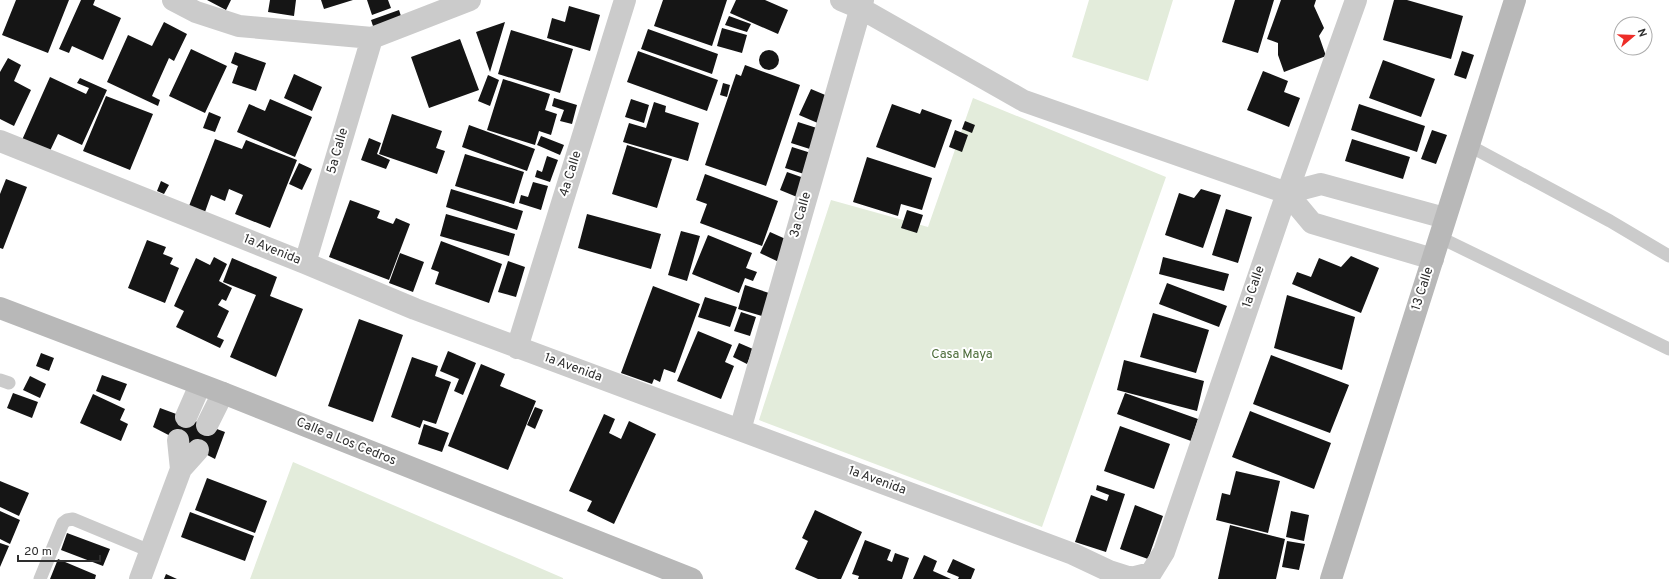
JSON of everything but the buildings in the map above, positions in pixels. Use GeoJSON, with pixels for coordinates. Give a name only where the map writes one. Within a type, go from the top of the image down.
{"type":"FeatureCollection","features":[{"type":"Feature","properties":{"kind":"street"},"geometry":{"type":"LineString","coordinates":[[173,0],[196,12],[239,26],[372,38],[470,0]]}},
{"type":"Feature","properties":{"kind":"street","name":"4a Calle"},"geometry":{"type":"LineString","coordinates":[[517,348],[625,0]]}},
{"type":"Feature","properties":{"kind":"street","name":"1a Calle"},"geometry":{"type":"LineString","coordinates":[[1151,574],[1164,552],[1286,193],[1356,0]]}},
{"type":"Feature","properties":{"kind":"street","name":"13 Calle"},"geometry":{"type":"LineString","coordinates":[[1331,579],[1515,0]]}},
{"type":"Feature","properties":{"kind":"street"},"geometry":{"type":"LineString","coordinates":[[855,3],[1024,101],[1286,193],[1312,223],[1432,259]]}},
{"type":"Feature","properties":{"kind":"street","name":"3a Calle"},"geometry":{"type":"LineString","coordinates":[[740,430],[855,3]]}},
{"type":"Feature","properties":{"kind":"street","name":"5a Calle"},"geometry":{"type":"LineString","coordinates":[[305,263],[372,38]]}},
{"type":"Feature","properties":{"kind":"street","name":"1a Avenida"},"geometry":{"type":"LineString","coordinates":[[0,141],[416,309],[517,348],[1073,554],[1110,571],[1131,578],[1151,574]]}},
{"type":"Feature","properties":{"kind":"street"},"geometry":{"type":"LineString","coordinates":[[1286,193],[1321,184],[1442,228]]}},
{"type":"Feature","properties":{"kind":"street","name":"Calle a Los Cedros"},"geometry":{"type":"LineString","coordinates":[[0,308],[223,394],[681,577]]}},
{"type":"Feature","properties":{"kind":"street"},"geometry":{"type":"LineString","coordinates":[[186,417],[200,385]]}},
{"type":"Feature","properties":{"kind":"street"},"geometry":{"type":"LineString","coordinates":[[207,425],[223,394]]}},
{"type":"Feature","properties":{"kind":"street"},"geometry":{"type":"LineString","coordinates":[[178,440],[181,469]]}},
{"type":"Feature","properties":{"kind":"street"},"geometry":{"type":"LineString","coordinates":[[140,579],[181,469],[198,450]]}},
{"type":"Feature","properties":{"kind":"lane"},"geometry":{"type":"LineString","coordinates":[[1468,146],[1610,221],[1669,256]]}},
{"type":"Feature","properties":{"kind":"lane"},"geometry":{"type":"LineString","coordinates":[[1442,228],[1669,349]]}},
{"type":"Feature","properties":{"kind":"lane"},"geometry":{"type":"LineString","coordinates":[[40,579],[63,523],[67,520],[73,519],[150,551]]}},
{"type":"Feature","properties":{"kind":"green space"},"geometry":{"type":"Polygon","coordinates":[[[1089,0],[1173,0],[1148,81],[1072,57],[1089,0]]]}},
{"type":"Feature","properties":{"kind":"green space","name":"Casa Maya"},"geometry":{"type":"Polygon","coordinates":[[[973,98],[1166,177],[1042,527],[759,420],[831,200],[928,227],[973,98]]]}},
{"type":"Feature","properties":{"kind":"green space"},"geometry":{"type":"Polygon","coordinates":[[[293,462],[563,578],[563,579],[250,579],[293,462]]]}}]}
